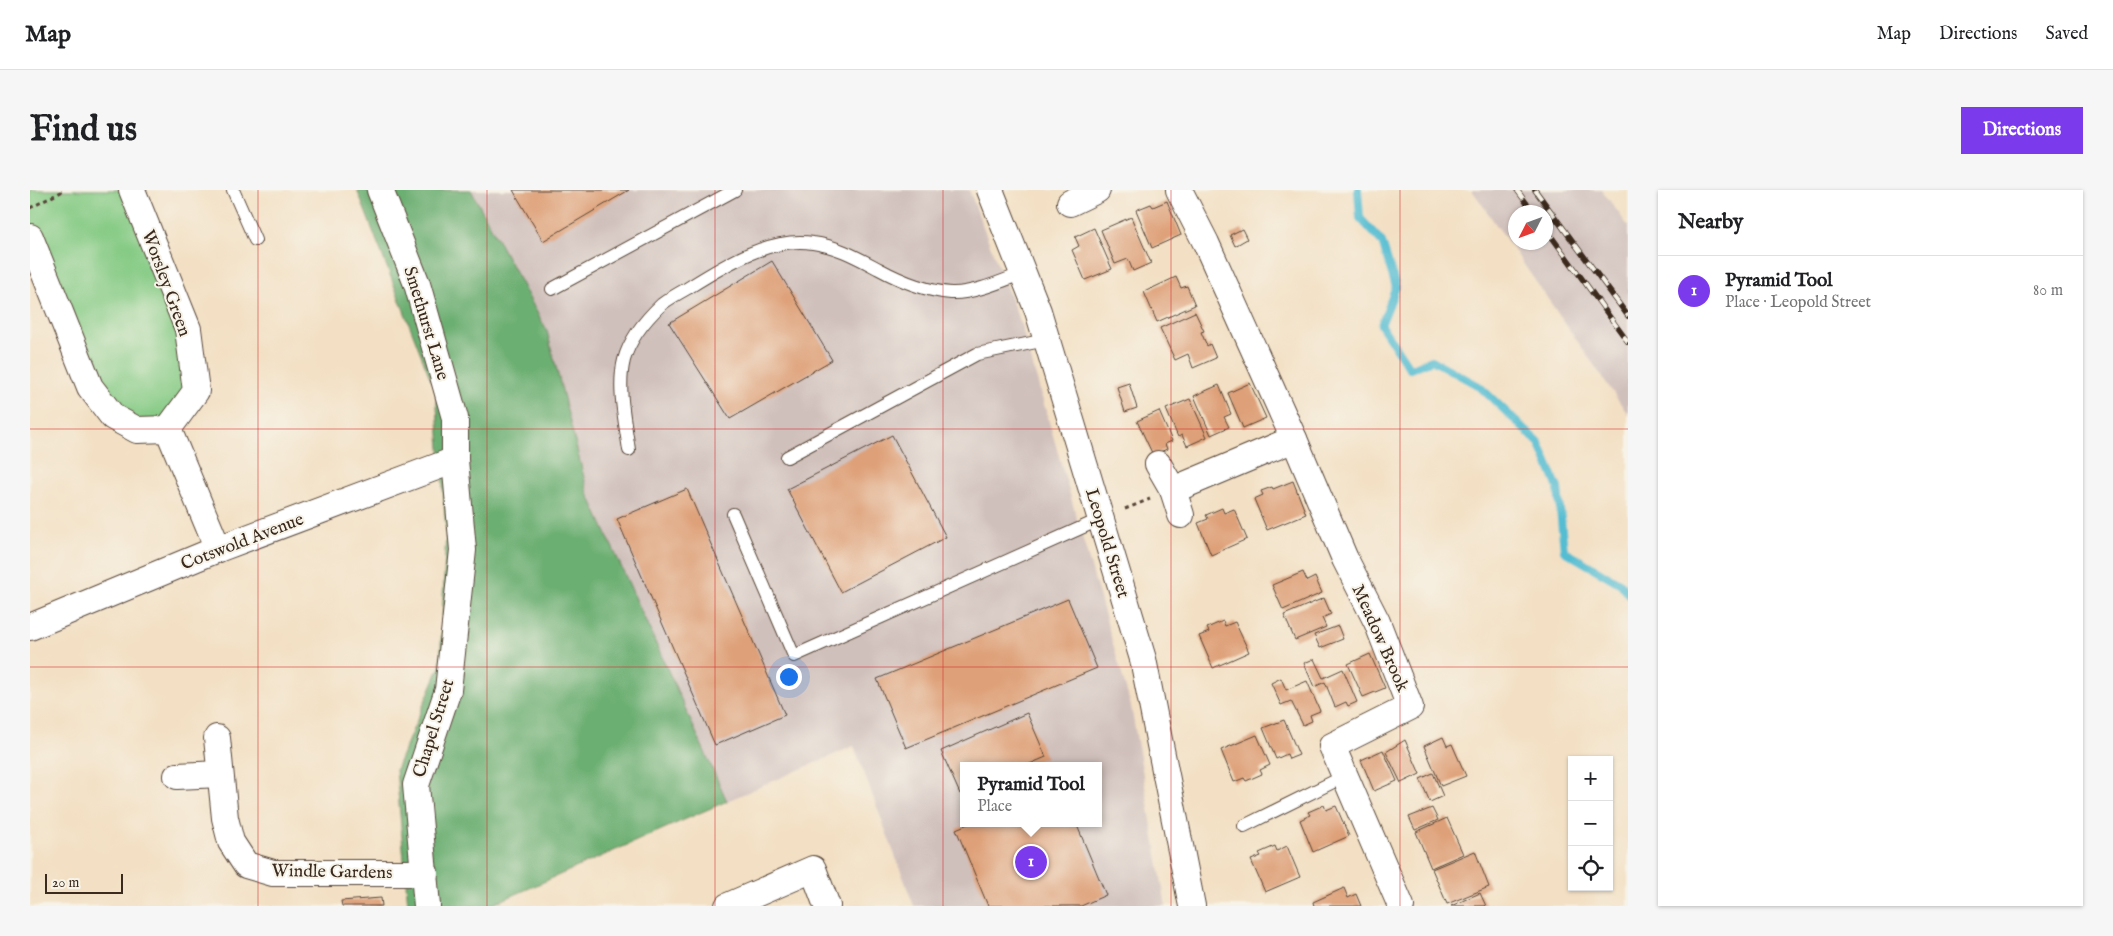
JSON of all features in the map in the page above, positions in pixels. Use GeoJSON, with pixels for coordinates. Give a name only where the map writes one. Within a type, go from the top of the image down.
{"type":"FeatureCollection","features":[{"type":"Feature","properties":{"kind":"street","name":"Worsley Green"},"geometry":{"type":"LineString","coordinates":[[132,190],[188,329],[196,391],[168,429]]}},
{"type":"Feature","properties":{"kind":"street","name":"Smethurst Lane"},"geometry":{"type":"LineString","coordinates":[[380,190],[418,284],[453,408],[455,418],[455,460]]}},
{"type":"Feature","properties":{"kind":"street","name":"Leopold Street"},"geometry":{"type":"LineString","coordinates":[[990,190],[1038,311],[1143,659],[1190,906]]}},
{"type":"Feature","properties":{"kind":"street"},"geometry":{"type":"LineString","coordinates":[[1070,203],[1097,190]]}},
{"type":"Feature","properties":{"kind":"street","name":"Meadow Brook"},"geometry":{"type":"LineString","coordinates":[[1179,190],[1206,243],[1294,439],[1345,559],[1377,622],[1410,707],[1332,746],[1401,906]]}},
{"type":"Feature","properties":{"kind":"street"},"geometry":{"type":"LineString","coordinates":[[30,239],[90,387],[113,417],[137,430],[168,429],[218,549]]}},
{"type":"Feature","properties":{"kind":"street"},"geometry":{"type":"LineString","coordinates":[[1173,490],[1294,439]]}},
{"type":"Feature","properties":{"kind":"street","name":"Cotswold Avenue"},"geometry":{"type":"LineString","coordinates":[[30,627],[218,549],[455,460]]}},
{"type":"Feature","properties":{"kind":"street","name":"Chapel Street"},"geometry":{"type":"LineString","coordinates":[[427,906],[416,785],[448,690],[463,550],[455,460]]}},
{"type":"Feature","properties":{"kind":"street"},"geometry":{"type":"LineString","coordinates":[[1158,464],[1173,490],[1181,515]]}},
{"type":"Feature","properties":{"kind":"street","name":"Windle Gardens"},"geometry":{"type":"LineString","coordinates":[[217,738],[227,826],[231,842],[246,865],[273,873],[424,873]]}},
{"type":"Feature","properties":{"kind":"street"},"geometry":{"type":"LineString","coordinates":[[177,776],[220,774]]}},
{"type":"Feature","properties":{"kind":"street"},"geometry":{"type":"LineString","coordinates":[[728,906],[813,868],[827,906]]}},
{"type":"Feature","properties":{"kind":"lane"},"geometry":{"type":"LineString","coordinates":[[233,190],[255,240]]}},
{"type":"Feature","properties":{"kind":"lane"},"geometry":{"type":"LineString","coordinates":[[552,289],[735,190]]}},
{"type":"Feature","properties":{"kind":"lane"},"geometry":{"type":"LineString","coordinates":[[628,450],[622,388],[624,360],[638,330],[663,304],[705,277],[751,253],[782,243],[813,242],[838,249],[894,277],[919,286],[952,293],[984,287],[1023,274]]}},
{"type":"Feature","properties":{"kind":"lane"},"geometry":{"type":"LineString","coordinates":[[787,457],[977,354],[1046,340]]}},
{"type":"Feature","properties":{"kind":"lane"},"geometry":{"type":"LineString","coordinates":[[733,514],[794,656],[1101,519]]}},
{"type":"Feature","properties":{"kind":"lane"},"geometry":{"type":"LineString","coordinates":[[1244,826],[1345,776]]}},
{"type":"Feature","properties":{"kind":"path"},"geometry":{"type":"LineString","coordinates":[[30,208],[65,190]]}},
{"type":"Feature","properties":{"kind":"path"},"geometry":{"type":"LineString","coordinates":[[1101,519],[1173,490]]}},
{"type":"Feature","properties":{"kind":"shaded area"},"geometry":{"type":"Polygon","coordinates":[[[471,190],[969,190],[1022,328],[1131,706],[1166,906],[914,906],[854,746],[727,801],[588,493],[547,331],[471,190]]]}},
{"type":"Feature","properties":{"kind":"shaded area"},"geometry":{"type":"Polygon","coordinates":[[[1472,190],[1602,190],[1628,226],[1628,414],[1514,250],[1553,250],[1553,205],[1508,205],[1508,242],[1472,190]]]}},
{"type":"Feature","properties":{"kind":"green space"},"geometry":{"type":"Polygon","coordinates":[[[30,190],[132,190],[196,391],[168,429],[113,417],[30,242],[30,190]]]}},
{"type":"Feature","properties":{"kind":"green space"},"geometry":{"type":"Polygon","coordinates":[[[357,190],[471,190],[547,331],[588,493],[727,801],[489,906],[408,906],[396,769],[440,666],[446,531],[436,393],[357,190]]]}},
{"type":"Feature","properties":{"kind":"building"},"geometry":{"type":"Polygon","coordinates":[[[513,190],[629,190],[543,241],[513,190]]]}},
{"type":"Feature","properties":{"kind":"building"},"geometry":{"type":"Polygon","coordinates":[[[1167,201],[1181,235],[1152,248],[1136,210],[1151,204],[1153,207],[1167,201]]]}},
{"type":"Feature","properties":{"kind":"building"},"geometry":{"type":"Polygon","coordinates":[[[1131,217],[1151,263],[1133,271],[1128,259],[1115,264],[1101,230],[1131,217]]]}},
{"type":"Feature","properties":{"kind":"building"},"geometry":{"type":"Polygon","coordinates":[[[1094,228],[1112,269],[1085,280],[1072,250],[1079,246],[1075,237],[1094,228]]]}},
{"type":"Feature","properties":{"kind":"building"},"geometry":{"type":"Polygon","coordinates":[[[1242,229],[1247,239],[1235,246],[1230,235],[1242,229]]]}},
{"type":"Feature","properties":{"kind":"building"},"geometry":{"type":"Polygon","coordinates":[[[772,261],[832,360],[730,419],[669,323],[772,261]]]}},
{"type":"Feature","properties":{"kind":"building"},"geometry":{"type":"Polygon","coordinates":[[[1176,277],[1181,288],[1187,286],[1195,305],[1157,322],[1144,292],[1176,277]]]}},
{"type":"Feature","properties":{"kind":"building"},"geometry":{"type":"Polygon","coordinates":[[[1195,312],[1204,331],[1201,332],[1207,346],[1210,344],[1216,358],[1193,368],[1188,354],[1175,360],[1160,328],[1195,312]]]}},
{"type":"Feature","properties":{"kind":"building"},"geometry":{"type":"Polygon","coordinates":[[[1129,383],[1137,408],[1125,412],[1117,387],[1129,383]]]}},
{"type":"Feature","properties":{"kind":"building"},"geometry":{"type":"Polygon","coordinates":[[[1250,383],[1266,418],[1243,428],[1228,393],[1250,383]]]}},
{"type":"Feature","properties":{"kind":"building"},"geometry":{"type":"Polygon","coordinates":[[[1219,385],[1231,414],[1224,417],[1229,427],[1211,435],[1194,396],[1219,385]]]}},
{"type":"Feature","properties":{"kind":"building"},"geometry":{"type":"Polygon","coordinates":[[[1190,399],[1207,437],[1187,446],[1182,435],[1178,437],[1166,409],[1190,399]]]}},
{"type":"Feature","properties":{"kind":"building"},"geometry":{"type":"Polygon","coordinates":[[[1159,411],[1172,441],[1165,444],[1167,449],[1153,455],[1137,421],[1159,411]]]}},
{"type":"Feature","properties":{"kind":"building"},"geometry":{"type":"Polygon","coordinates":[[[892,435],[946,537],[841,592],[787,489],[892,435]]]}},
{"type":"Feature","properties":{"kind":"building"},"geometry":{"type":"Polygon","coordinates":[[[1293,481],[1306,514],[1267,530],[1254,499],[1263,495],[1261,491],[1272,487],[1273,489],[1293,481]]]}},
{"type":"Feature","properties":{"kind":"building"},"geometry":{"type":"Polygon","coordinates":[[[687,489],[785,715],[715,745],[617,519],[687,489]]]}},
{"type":"Feature","properties":{"kind":"building"},"geometry":{"type":"Polygon","coordinates":[[[1222,508],[1224,513],[1234,509],[1247,539],[1211,555],[1198,523],[1208,519],[1206,515],[1222,508]]]}},
{"type":"Feature","properties":{"kind":"building"},"geometry":{"type":"Polygon","coordinates":[[[1303,572],[1307,581],[1315,577],[1322,593],[1283,610],[1272,585],[1303,572]]]}},
{"type":"Feature","properties":{"kind":"building"},"geometry":{"type":"Polygon","coordinates":[[[1324,598],[1331,614],[1322,618],[1326,627],[1295,640],[1284,615],[1324,598]]]}},
{"type":"Feature","properties":{"kind":"building"},"geometry":{"type":"Polygon","coordinates":[[[1068,599],[1097,668],[906,748],[877,679],[1068,599]]]}},
{"type":"Feature","properties":{"kind":"building"},"geometry":{"type":"Polygon","coordinates":[[[1223,621],[1225,626],[1235,622],[1249,652],[1213,668],[1199,636],[1209,632],[1207,628],[1223,621]]]}},
{"type":"Feature","properties":{"kind":"building"},"geometry":{"type":"Polygon","coordinates":[[[1338,626],[1343,639],[1320,648],[1314,635],[1338,626]]]}},
{"type":"Feature","properties":{"kind":"building"},"geometry":{"type":"Polygon","coordinates":[[[1370,654],[1385,688],[1363,697],[1348,664],[1370,654]]]}},
{"type":"Feature","properties":{"kind":"building"},"geometry":{"type":"Polygon","coordinates":[[[1314,659],[1323,678],[1343,669],[1357,702],[1348,706],[1346,702],[1335,707],[1325,682],[1314,687],[1304,663],[1314,659]]]}},
{"type":"Feature","properties":{"kind":"building"},"geometry":{"type":"Polygon","coordinates":[[[1281,678],[1286,690],[1307,681],[1320,711],[1310,715],[1312,721],[1303,725],[1291,701],[1281,705],[1271,683],[1281,678]]]}},
{"type":"Feature","properties":{"kind":"building"},"geometry":{"type":"Polygon","coordinates":[[[1027,713],[1046,757],[1034,762],[960,762],[960,794],[941,751],[1027,713]]]}},
{"type":"Feature","properties":{"kind":"building"},"geometry":{"type":"Polygon","coordinates":[[[1284,720],[1299,755],[1289,759],[1287,754],[1276,759],[1263,728],[1284,720]]]}},
{"type":"Feature","properties":{"kind":"building"},"geometry":{"type":"Polygon","coordinates":[[[1257,735],[1270,765],[1260,770],[1262,774],[1246,781],[1244,778],[1234,782],[1221,750],[1257,735]]]}},
{"type":"Feature","properties":{"kind":"building"},"geometry":{"type":"Polygon","coordinates":[[[1443,737],[1447,746],[1452,744],[1466,776],[1441,786],[1424,746],[1443,737]]]}},
{"type":"Feature","properties":{"kind":"building"},"geometry":{"type":"Polygon","coordinates":[[[1405,740],[1420,774],[1401,783],[1386,752],[1405,740]]]}},
{"type":"Feature","properties":{"kind":"building"},"geometry":{"type":"Polygon","coordinates":[[[1383,750],[1397,781],[1374,791],[1361,760],[1383,750]]]}},
{"type":"Feature","properties":{"kind":"building"},"geometry":{"type":"Polygon","coordinates":[[[1433,773],[1443,796],[1430,802],[1420,779],[1433,773]]]}},
{"type":"Feature","properties":{"kind":"building"},"geometry":{"type":"Polygon","coordinates":[[[1324,805],[1326,810],[1336,806],[1349,836],[1313,852],[1300,820],[1310,815],[1308,812],[1324,805]]]}},
{"type":"Feature","properties":{"kind":"building"},"geometry":{"type":"Polygon","coordinates":[[[1432,808],[1438,820],[1415,830],[1409,817],[1432,808]]]}},
{"type":"Feature","properties":{"kind":"building"},"geometry":{"type":"Polygon","coordinates":[[[1447,818],[1463,854],[1431,868],[1416,832],[1447,818]]]}},
{"type":"Feature","properties":{"kind":"building"},"geometry":{"type":"Polygon","coordinates":[[[961,827],[1078,827],[1106,895],[1081,906],[988,906],[956,829],[961,827]]]}},
{"type":"Feature","properties":{"kind":"building"},"geometry":{"type":"Polygon","coordinates":[[[1275,846],[1277,851],[1287,846],[1300,877],[1265,892],[1251,860],[1261,856],[1259,853],[1275,846]]]}},
{"type":"Feature","properties":{"kind":"building"},"geometry":{"type":"Polygon","coordinates":[[[1475,851],[1489,887],[1447,904],[1432,869],[1475,851]]]}},
{"type":"Feature","properties":{"kind":"building"},"geometry":{"type":"Polygon","coordinates":[[[1344,888],[1348,898],[1356,894],[1361,906],[1314,906],[1313,902],[1344,888]]]}},
{"type":"Feature","properties":{"kind":"building"},"geometry":{"type":"Polygon","coordinates":[[[1480,893],[1486,906],[1451,906],[1480,893]]]}},
{"type":"Feature","properties":{"kind":"building"},"geometry":{"type":"Polygon","coordinates":[[[381,898],[382,906],[342,906],[341,901],[381,898]]]}},
{"type":"Feature","properties":{"kind":"waterway"},"geometry":{"type":"LineString","coordinates":[[1358,190],[1360,218],[1382,242],[1396,287],[1381,325],[1410,369],[1432,360],[1479,386],[1539,443],[1558,488],[1564,551],[1621,584],[1628,594]]}},
{"type":"Feature","properties":{"kind":"railway"},"geometry":{"type":"LineString","coordinates":[[1517,190],[1528,205]]}},
{"type":"Feature","properties":{"kind":"railway"},"geometry":{"type":"LineString","coordinates":[[1535,190],[1628,316]]}},
{"type":"Feature","properties":{"kind":"railway"},"geometry":{"type":"LineString","coordinates":[[1553,239],[1628,342]]}},
{"type":"Feature","properties":{"kind":"place","name":"Pyramid Tool"},"geometry":{"type":"Point","coordinates":[1031,862]}}]}
